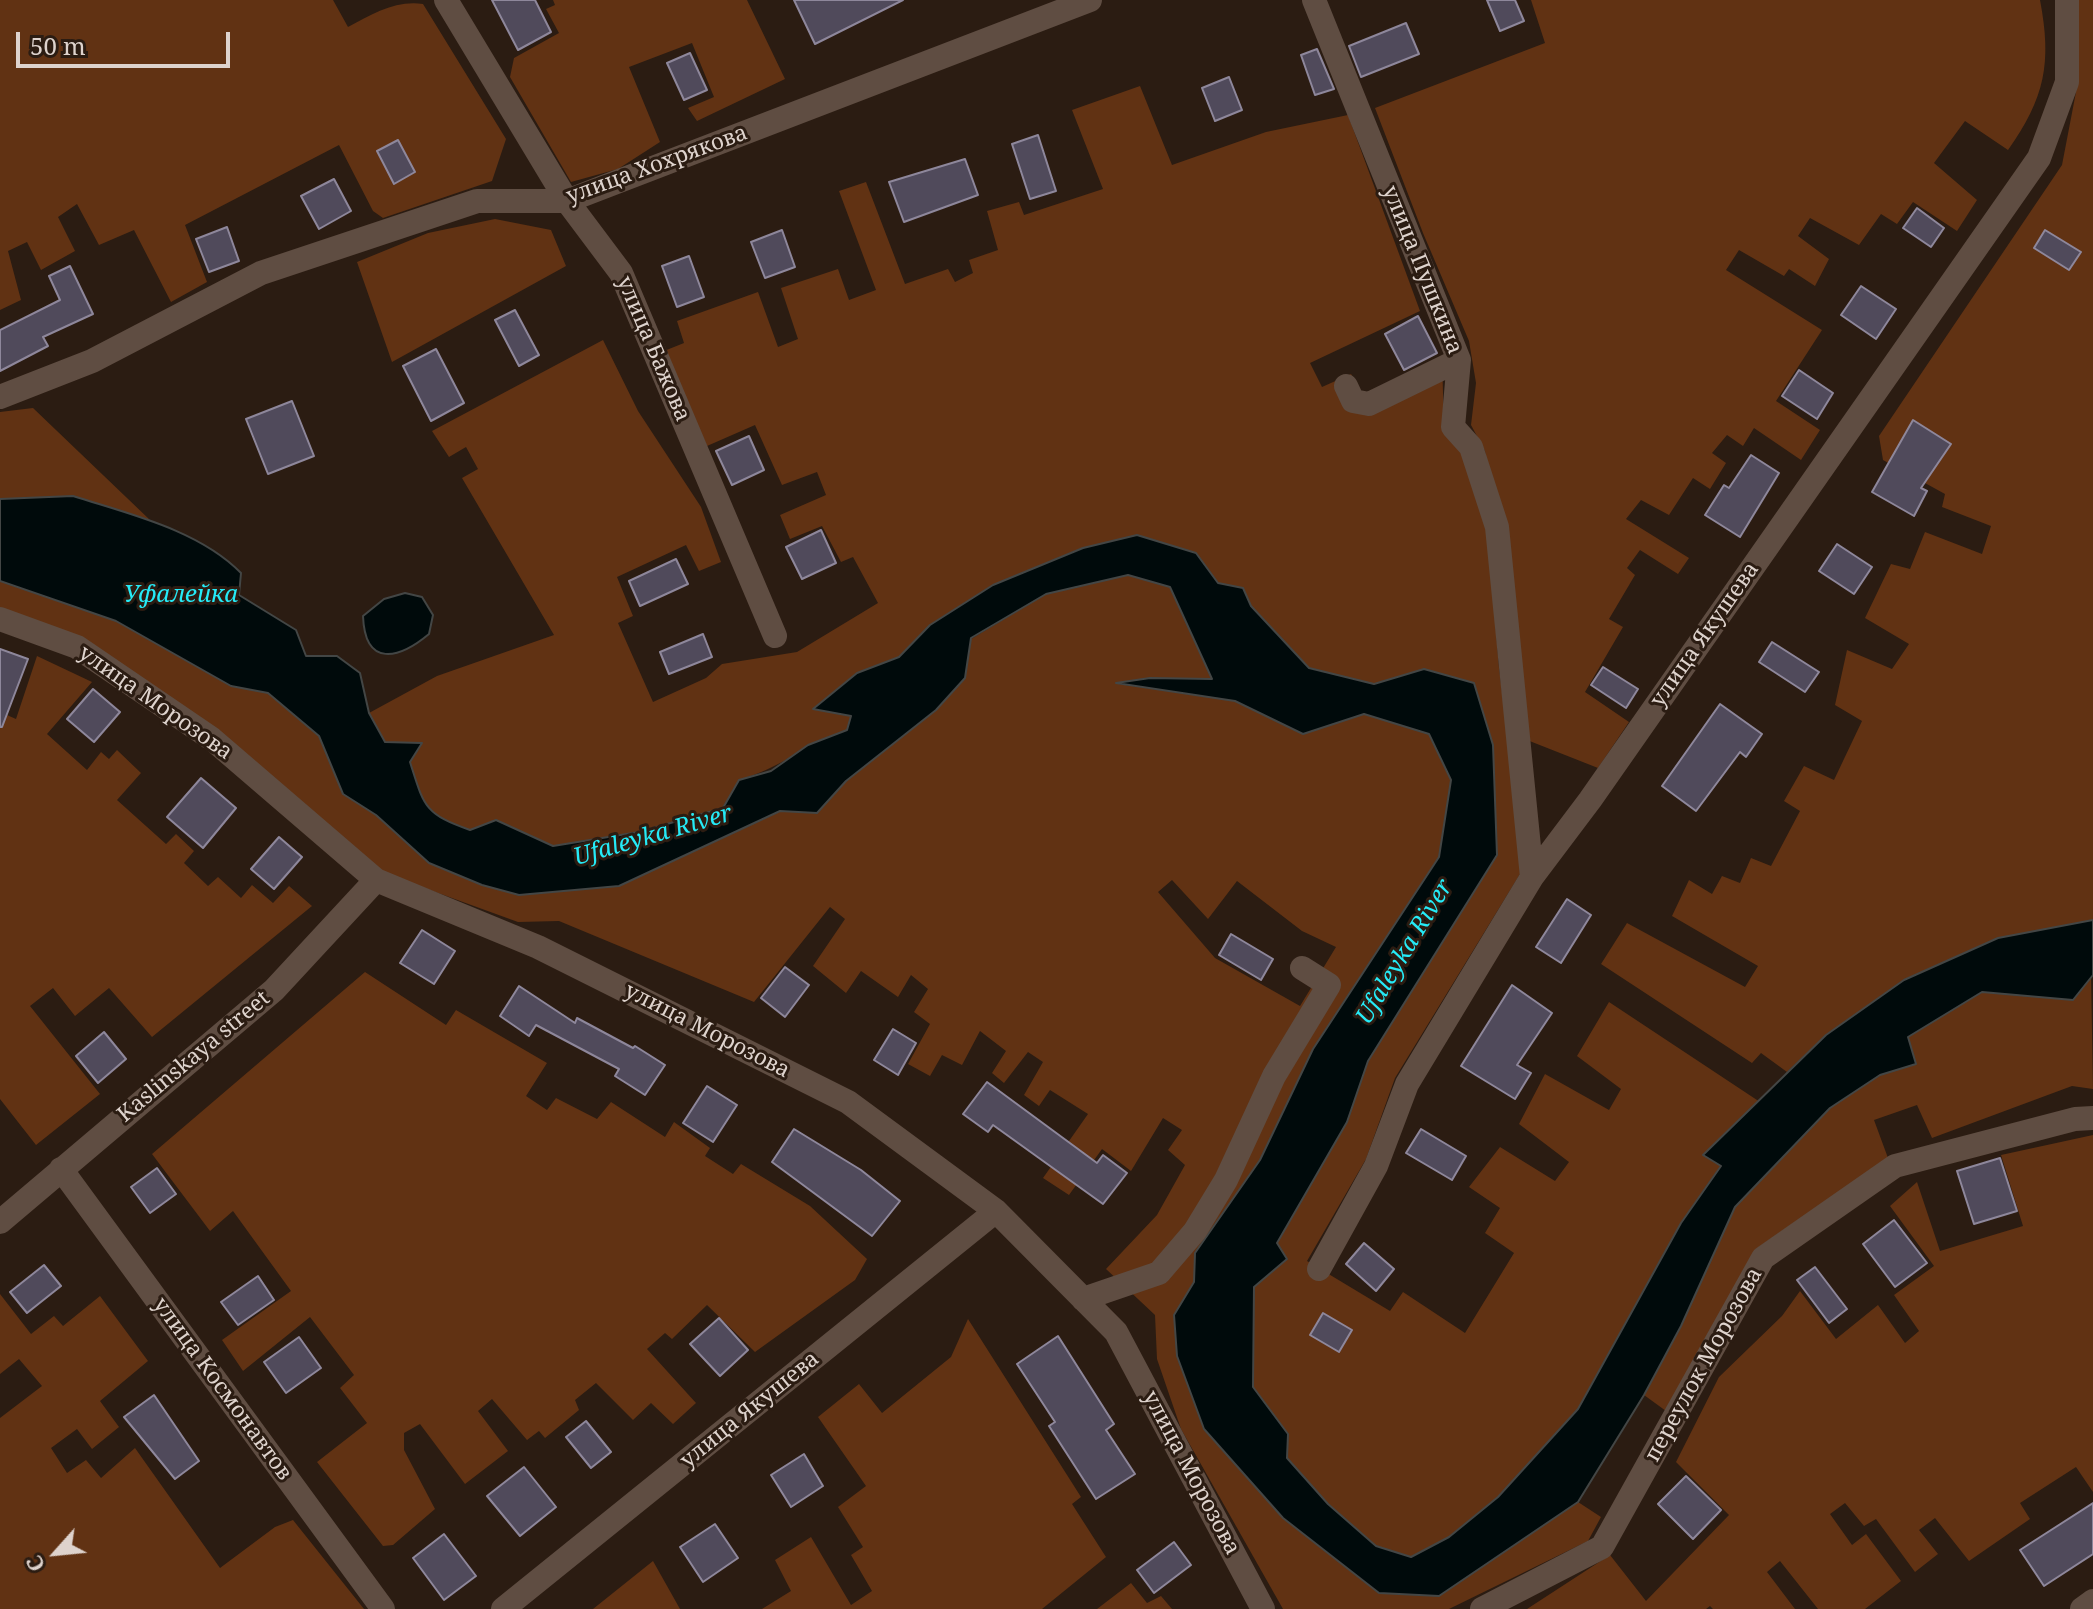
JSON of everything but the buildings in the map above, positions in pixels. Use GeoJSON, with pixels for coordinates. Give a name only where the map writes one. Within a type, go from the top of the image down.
{"type":"FeatureCollection","features":[{"type":"Feature","properties":{"kind":"street","name":"улица Бажова"},"geometry":{"type":"LineString","coordinates":[[446,0],[567,201],[621,273],[775,636]]}},
{"type":"Feature","properties":{"kind":"street","name":"улица Хохрякова"},"geometry":{"type":"LineString","coordinates":[[0,397],[92,361],[261,273],[477,201],[567,201],[1090,0]]}},
{"type":"Feature","properties":{"kind":"street","name":"улица Пушкина"},"geometry":{"type":"LineString","coordinates":[[1314,0],[1459,360],[1453,427],[1471,447],[1497,527],[1532,877]]}},
{"type":"Feature","properties":{"kind":"street","name":"улица Якушева"},"geometry":{"type":"LineString","coordinates":[[1319,1269],[1376,1166],[1407,1084],[1532,877],[1590,800],[2039,158],[2067,82],[2067,0]]}},
{"type":"Feature","properties":{"kind":"street"},"geometry":{"type":"LineString","coordinates":[[1346,386],[1353,401],[1369,404],[1459,360]]}},
{"type":"Feature","properties":{"kind":"street","name":"улица Морозова"},"geometry":{"type":"LineString","coordinates":[[0,619],[77,647],[212,739],[376,880],[538,947],[848,1102],[996,1211],[1116,1332],[1263,1609]]}},
{"type":"Feature","properties":{"kind":"street","name":"Kaslinskaya street"},"geometry":{"type":"LineString","coordinates":[[0,1222],[274,990],[376,880]]}},
{"type":"Feature","properties":{"kind":"street"},"geometry":{"type":"LineString","coordinates":[[1083,1299],[1159,1273],[1195,1231],[1226,1180],[1274,1076],[1329,985],[1302,968]]}},
{"type":"Feature","properties":{"kind":"street","name":"переулок Морозова"},"geometry":{"type":"LineString","coordinates":[[1482,1609],[1602,1547],[1763,1258],[1895,1166],[2075,1119],[2093,1118]]}},
{"type":"Feature","properties":{"kind":"street","name":"улица Космонавтов"},"geometry":{"type":"LineString","coordinates":[[61,1169],[383,1609]]}},
{"type":"Feature","properties":{"kind":"street","name":"улица Якушева"},"geometry":{"type":"LineString","coordinates":[[503,1609],[996,1211]]}},
{"type":"Feature","properties":{"kind":"street"},"geometry":{"type":"LineString","coordinates":[[2082,1609],[2093,1601]]}},
{"type":"Feature","properties":{"kind":"shaded area"},"geometry":{"type":"Polygon","coordinates":[[[0,0],[333,0],[348,27],[394,6],[423,4],[506,139],[492,181],[383,218],[373,211],[339,145],[185,225],[207,282],[171,302],[134,230],[99,245],[77,204],[58,217],[75,251],[41,270],[27,242],[8,251],[21,300],[0,310],[0,0]]]}},
{"type":"Feature","properties":{"kind":"shaded area"},"geometry":{"type":"Polygon","coordinates":[[[553,0],[747,0],[785,79],[697,121],[688,108],[714,97],[692,43],[629,67],[660,142],[618,169],[571,182],[510,77],[514,58],[559,33],[546,9],[555,5],[553,0]]]}},
{"type":"Feature","properties":{"kind":"shaded area"},"geometry":{"type":"Polygon","coordinates":[[[1531,0],[2040,0],[2044,22],[2045,61],[2038,96],[2008,150],[1965,121],[1934,163],[1977,200],[1957,231],[1913,202],[1897,224],[1881,214],[1859,245],[1810,218],[1798,236],[1829,259],[1815,286],[1789,269],[1784,276],[1739,250],[1726,270],[1822,330],[1776,401],[1820,430],[1801,460],[1754,428],[1743,446],[1727,435],[1712,453],[1726,463],[1710,489],[1693,478],[1669,515],[1641,500],[1626,519],[1689,558],[1678,574],[1640,550],[1627,568],[1635,575],[1609,619],[1623,627],[1585,692],[1629,722],[1598,768],[1527,740],[1485,451],[1471,425],[1476,383],[1469,341],[1375,108],[1545,43],[1531,0]]]}},
{"type":"Feature","properties":{"kind":"shaded area"},"geometry":{"type":"Polygon","coordinates":[[[2079,0],[2093,0],[2093,920],[1904,980],[1826,1035],[1787,1072],[1761,1053],[1752,1063],[1601,964],[1627,923],[1745,987],[1758,966],[1672,916],[1689,880],[1712,894],[1722,876],[1740,883],[1751,858],[1771,866],[1800,811],[1784,801],[1804,766],[1834,780],[1862,721],[1835,705],[1847,650],[1892,669],[1909,644],[1865,618],[1891,564],[1910,569],[1925,532],[1982,554],[1991,526],[1942,507],[1945,494],[1883,460],[1879,436],[2062,165],[2076,92],[2079,0]]]}},
{"type":"Feature","properties":{"kind":"shaded area"},"geometry":{"type":"Polygon","coordinates":[[[1140,86],[1172,165],[1266,132],[1348,115],[1420,311],[1310,363],[1322,387],[1351,374],[1363,395],[1442,357],[1444,429],[1463,453],[1488,534],[1499,668],[1522,850],[1520,874],[1395,1078],[1366,1159],[1307,1261],[1390,1311],[1403,1292],[1465,1333],[1514,1253],[1485,1233],[1500,1208],[1469,1187],[1500,1147],[1555,1181],[1569,1162],[1519,1124],[1545,1074],[1609,1110],[1621,1089],[1577,1056],[1609,1002],[1760,1102],[1704,1154],[1721,1165],[1681,1223],[1578,1409],[1498,1497],[1449,1537],[1411,1557],[1376,1546],[1328,1504],[1287,1458],[1288,1434],[1253,1387],[1254,1286],[1287,1259],[1277,1243],[1347,1122],[1368,1061],[1497,855],[1493,745],[1424,669],[1374,684],[1309,668],[1251,606],[1243,588],[1218,583],[1196,553],[1082,548],[993,585],[930,625],[899,657],[857,673],[814,709],[851,716],[847,730],[739,780],[723,808],[639,832],[553,846],[496,820],[471,831],[434,813],[423,799],[410,762],[421,744],[385,742],[369,713],[437,676],[554,635],[462,478],[478,469],[466,447],[449,457],[432,431],[603,340],[638,411],[701,507],[721,562],[699,571],[686,545],[617,577],[633,616],[618,623],[653,702],[706,678],[722,664],[797,652],[878,603],[853,557],[841,562],[822,526],[790,539],[780,515],[826,495],[817,472],[782,485],[755,425],[707,446],[664,351],[684,343],[677,321],[758,292],[778,347],[798,339],[781,288],[838,269],[849,300],[876,290],[839,191],[866,182],[905,284],[948,269],[955,282],[973,273],[969,260],[998,250],[987,211],[1019,202],[1024,215],[1103,189],[1072,110],[1140,86]]]}},
{"type":"Feature","properties":{"kind":"shaded area"},"geometry":{"type":"Polygon","coordinates":[[[495,219],[551,230],[566,266],[392,362],[357,262],[428,233],[495,219]]]}},
{"type":"Feature","properties":{"kind":"shaded area"},"geometry":{"type":"Polygon","coordinates":[[[33,408],[150,520],[73,496],[0,499],[0,412],[33,408]]]}},
{"type":"Feature","properties":{"kind":"shaded area"},"geometry":{"type":"Polygon","coordinates":[[[1128,575],[1170,586],[1212,679],[1150,678],[1119,684],[1235,701],[1303,734],[1364,714],[1429,734],[1451,780],[1439,857],[1313,1049],[1260,1160],[1195,1253],[1194,1281],[1175,1315],[1204,1429],[1439,1596],[1578,1502],[1601,1517],[1588,1541],[1449,1609],[1283,1609],[1181,1429],[1157,1359],[1155,1315],[1106,1269],[1157,1215],[1185,1165],[1168,1150],[1182,1130],[1163,1118],[1131,1171],[1102,1149],[1069,1195],[1043,1178],[1088,1114],[1050,1090],[1039,1106],[1024,1095],[1043,1062],[1028,1052],[1004,1083],[992,1073],[1006,1051],[980,1031],[962,1065],[942,1055],[930,1076],[908,1064],[930,1024],[914,1012],[928,989],[911,975],[898,997],[861,971],[846,993],[813,966],[845,919],[830,907],[754,1002],[559,921],[518,922],[383,873],[327,824],[0,608],[0,581],[116,621],[231,686],[268,693],[319,736],[343,794],[376,815],[429,863],[619,886],[781,811],[817,812],[846,781],[936,710],[965,678],[971,639],[1046,594],[1128,575]],[[1172,880],[1158,892],[1215,958],[1300,1006],[1336,947],[1302,931],[1237,881],[1208,919],[1172,880]]]}},
{"type":"Feature","properties":{"kind":"shaded area"},"geometry":{"type":"Polygon","coordinates":[[[37,656],[92,682],[47,734],[87,770],[101,752],[109,759],[117,750],[141,773],[117,800],[166,844],[176,834],[194,851],[184,863],[208,886],[218,877],[241,898],[252,885],[273,903],[289,886],[312,906],[152,1037],[109,988],[75,1016],[53,988],[30,1006],[100,1094],[36,1145],[0,1099],[0,712],[16,719],[37,656]]]}},
{"type":"Feature","properties":{"kind":"shaded area"},"geometry":{"type":"Polygon","coordinates":[[[365,972],[446,1025],[456,1010],[547,1063],[526,1096],[547,1110],[556,1098],[597,1119],[611,1102],[665,1137],[674,1122],[710,1148],[705,1156],[733,1174],[741,1164],[810,1206],[867,1259],[855,1280],[755,1352],[707,1305],[672,1339],[665,1333],[647,1349],[696,1403],[673,1424],[651,1403],[633,1420],[596,1383],[575,1400],[579,1410],[545,1438],[539,1431],[527,1440],[492,1399],[478,1411],[508,1451],[465,1484],[420,1424],[404,1433],[404,1450],[435,1509],[393,1545],[383,1546],[317,1462],[367,1423],[340,1388],[354,1375],[310,1317],[243,1371],[222,1340],[291,1291],[233,1211],[210,1231],[152,1154],[365,972]]]}},
{"type":"Feature","properties":{"kind":"shaded area"},"geometry":{"type":"Polygon","coordinates":[[[2091,975],[2093,1089],[2072,1086],[1932,1138],[1917,1105],[1874,1120],[1888,1158],[1756,1249],[1666,1411],[1644,1395],[1681,1326],[1735,1207],[1830,1108],[1880,1075],[1916,1064],[1908,1037],[1982,992],[2073,1000],[2091,975]]]}},
{"type":"Feature","properties":{"kind":"shaded area"},"geometry":{"type":"Polygon","coordinates":[[[2093,1135],[2093,1492],[2076,1467],[2020,1503],[2030,1519],[1969,1561],[1935,1518],[1919,1530],[1938,1554],[1915,1572],[1876,1519],[1864,1526],[1845,1503],[1830,1514],[1852,1545],[1866,1534],[1901,1581],[1865,1609],[1818,1609],[1780,1561],[1767,1572],[1795,1609],[1713,1609],[1710,1606],[1706,1609],[1527,1609],[1610,1555],[1646,1601],[1729,1515],[1676,1462],[1719,1377],[1782,1316],[1800,1291],[1836,1339],[1878,1305],[1905,1343],[1919,1331],[1894,1295],[1934,1266],[1890,1206],[1917,1182],[1940,1251],[2023,1226],[2001,1155],[2093,1135]]]}},
{"type":"Feature","properties":{"kind":"shaded area"},"geometry":{"type":"Polygon","coordinates":[[[0,1294],[31,1334],[54,1316],[63,1326],[100,1296],[148,1361],[100,1401],[119,1427],[92,1449],[77,1429],[51,1448],[67,1473],[86,1460],[101,1478],[135,1448],[220,1568],[275,1527],[293,1520],[364,1609],[0,1609],[0,1418],[42,1386],[19,1359],[0,1374],[0,1294]]]}},
{"type":"Feature","properties":{"kind":"shaded area"},"geometry":{"type":"Polygon","coordinates":[[[968,1319],[1081,1497],[1072,1504],[1106,1557],[1042,1609],[762,1609],[791,1591],[775,1560],[811,1537],[851,1605],[872,1591],[851,1555],[863,1547],[838,1507],[866,1486],[818,1417],[859,1384],[882,1413],[951,1357],[968,1319]]]}},
{"type":"Feature","properties":{"kind":"shaded area"},"geometry":{"type":"Polygon","coordinates":[[[653,1561],[680,1609],[593,1609],[653,1561]]]}},
{"type":"Feature","properties":{"kind":"shaded area"},"geometry":{"type":"Polygon","coordinates":[[[1131,1583],[1147,1603],[1161,1596],[1172,1609],[1097,1609],[1131,1583]]]}},
{"type":"Feature","properties":{"kind":"water","name":"Уфалейка"},"geometry":{"type":"Polygon","coordinates":[[[73,496],[162,525],[205,545],[241,573],[239,595],[296,630],[306,656],[337,656],[360,673],[369,713],[385,742],[422,743],[410,762],[423,799],[434,813],[470,830],[496,820],[553,846],[639,832],[723,808],[739,780],[771,771],[808,745],[847,730],[851,716],[813,709],[857,673],[899,657],[930,625],[993,585],[1083,548],[1137,535],[1196,553],[1218,583],[1243,588],[1251,606],[1309,668],[1374,684],[1424,669],[1474,683],[1493,745],[1497,855],[1368,1061],[1347,1122],[1277,1243],[1287,1259],[1254,1287],[1253,1387],[1288,1434],[1287,1458],[1328,1504],[1376,1546],[1411,1557],[1449,1537],[1498,1497],[1578,1409],[1681,1223],[1721,1166],[1703,1155],[1826,1035],[1904,980],[1998,938],[2093,920],[2093,975],[2073,1000],[1982,992],[1908,1037],[1916,1064],[1880,1075],[1830,1108],[1735,1207],[1681,1326],[1644,1395],[1578,1502],[1439,1596],[1379,1593],[1283,1518],[1204,1429],[1177,1356],[1174,1315],[1194,1282],[1195,1253],[1260,1160],[1313,1049],[1439,857],[1451,780],[1429,734],[1364,714],[1303,734],[1235,701],[1116,683],[1150,678],[1212,679],[1170,587],[1128,575],[1046,594],[971,638],[965,678],[936,710],[846,781],[817,813],[780,811],[619,886],[519,895],[482,885],[429,863],[376,815],[343,794],[319,736],[268,693],[231,686],[116,621],[0,581],[0,499],[73,496]]]}},
{"type":"Feature","properties":{"kind":"water"},"geometry":{"type":"Polygon","coordinates":[[[405,593],[422,597],[433,615],[429,634],[418,643],[395,653],[377,651],[365,633],[363,616],[384,599],[405,593]]]}},
{"type":"Feature","properties":{"kind":"water label","name":"Ufaleyka River"},"geometry":{"type":"Point","coordinates":[653,836]}},
{"type":"Feature","properties":{"kind":"water label","name":"Ufaleyka River"},"geometry":{"type":"Point","coordinates":[1405,952]}}]}
